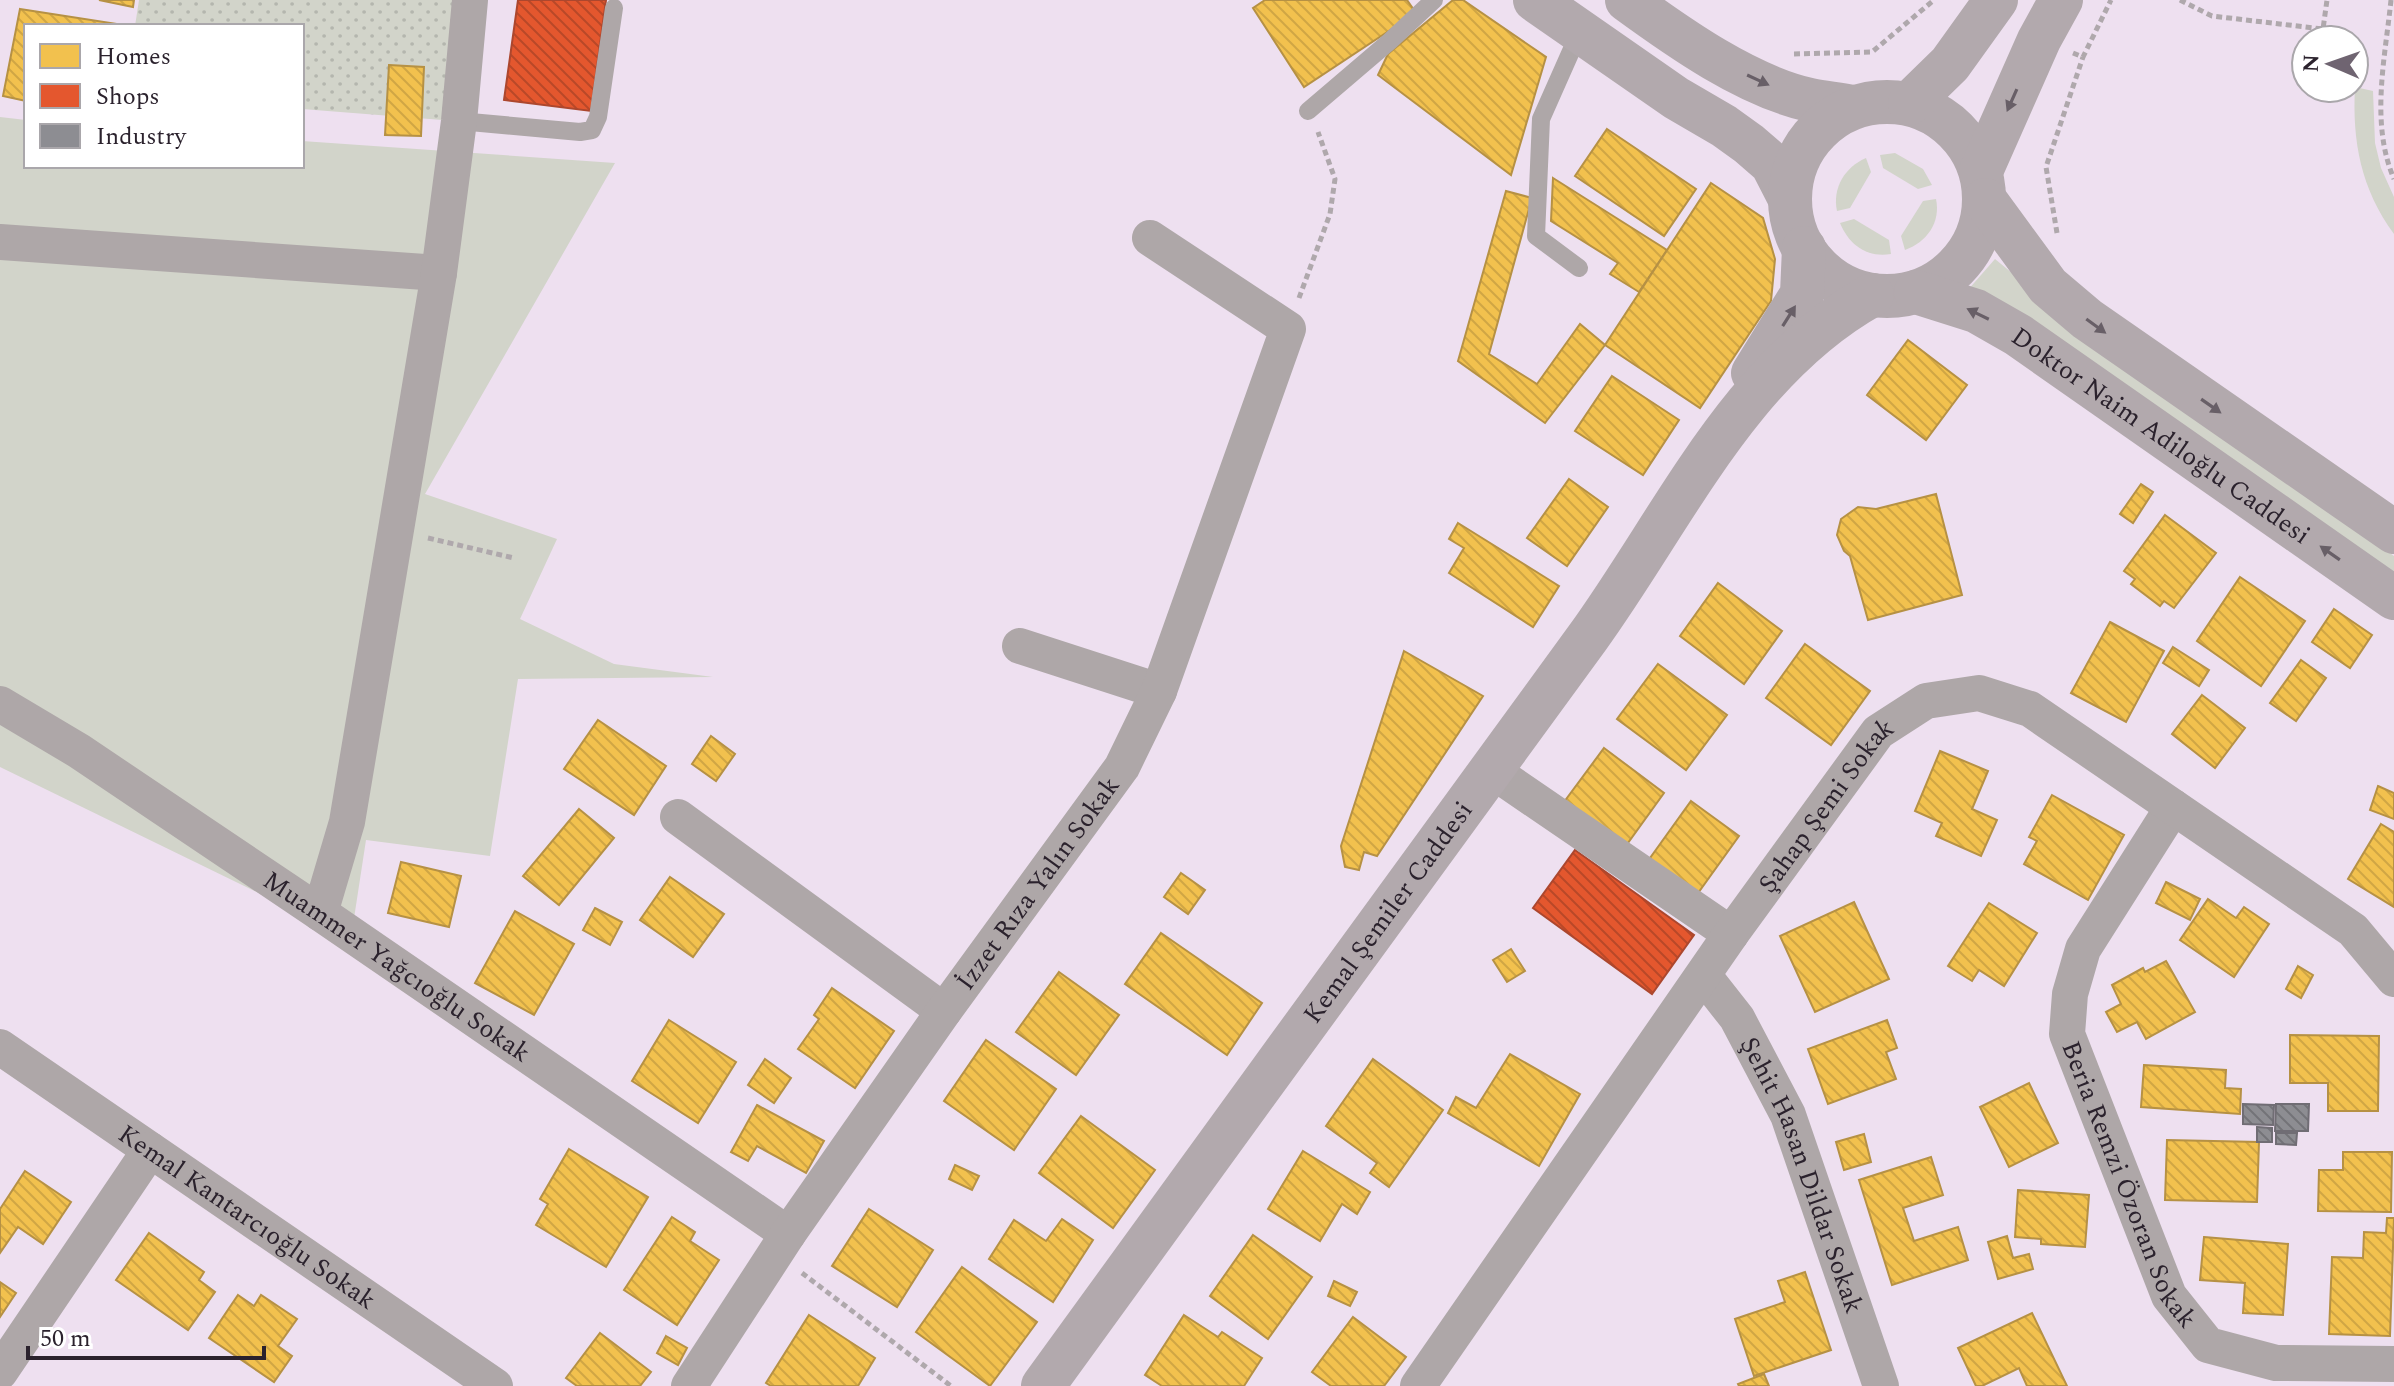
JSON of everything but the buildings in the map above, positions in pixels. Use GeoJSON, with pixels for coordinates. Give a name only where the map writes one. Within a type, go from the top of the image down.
{"type":"FeatureCollection","features":[{"type":"Feature","properties":{"kind":"main road"},"geometry":{"type":"LineString","coordinates":[[1535,0],[1676,98],[1724,126],[1772,164],[1790,199]]}},
{"type":"Feature","properties":{"kind":"main road"},"geometry":{"type":"LineString","coordinates":[[1627,0],[1690,43],[1768,86],[1808,99],[1853,107]]}},
{"type":"Feature","properties":{"kind":"main road"},"geometry":{"type":"LineString","coordinates":[[1910,103],[1950,64],[1996,0]]}},
{"type":"Feature","properties":{"kind":"main road"},"geometry":{"type":"LineString","coordinates":[[1983,186],[2039,40],[2061,0]]}},
{"type":"Feature","properties":{"kind":"main road"},"geometry":{"type":"LineString","coordinates":[[1881,100],[1910,103],[1934,112],[1955,127],[1971,147],[1983,186],[1982,225],[1965,257],[1938,282],[1916,292],[1872,295],[1858,292],[1833,279],[1812,260],[1794,224],[1790,199],[1793,175],[1801,153],[1823,125],[1853,107],[1881,100]]}},
{"type":"Feature","properties":{"kind":"main road","name":"Doktor Naim Adiloğlu Caddesi"},"geometry":{"type":"LineString","coordinates":[[1983,186],[2048,286],[2087,319],[2394,532]]}},
{"type":"Feature","properties":{"kind":"main road","name":"Kemal Şemiler Caddesi"},"geometry":{"type":"LineString","coordinates":[[1043,1386],[1617,597],[1723,433],[1750,378],[1802,294],[1804,248]]}},
{"type":"Feature","properties":{"kind":"main road","name":"Doktor Naim Adiloğlu Caddesi"},"geometry":{"type":"LineString","coordinates":[[1916,292],[1976,311],[2018,335],[2394,598]]}},
{"type":"Feature","properties":{"kind":"main road","name":"Kemal Şemiler Caddesi"},"geometry":{"type":"LineString","coordinates":[[1723,433],[1763,386],[1838,314],[1872,295]]}},
{"type":"Feature","properties":{"kind":"street"},"geometry":{"type":"LineString","coordinates":[[320,913],[347,822],[439,273],[459,121],[470,0]]}},
{"type":"Feature","properties":{"kind":"street"},"geometry":{"type":"LineString","coordinates":[[1150,238],[1288,329]]}},
{"type":"Feature","properties":{"kind":"street"},"geometry":{"type":"LineString","coordinates":[[0,242],[439,273]]}},
{"type":"Feature","properties":{"kind":"street","name":"İzzet Rıza Yalın Sokak"},"geometry":{"type":"LineString","coordinates":[[689,1386],[782,1244],[944,1011],[1122,767],[1159,691],[1288,329]]}},
{"type":"Feature","properties":{"kind":"street"},"geometry":{"type":"LineString","coordinates":[[1020,646],[1159,691]]}},
{"type":"Feature","properties":{"kind":"street","name":"Şahap Şemi Sokak"},"geometry":{"type":"LineString","coordinates":[[1418,1386],[1731,934],[1878,732],[1926,701],[1979,693],[2030,709],[2353,930],[2394,979]]}},
{"type":"Feature","properties":{"kind":"street","name":"Muammer Yağcıoğlu Sokak"},"geometry":{"type":"LineString","coordinates":[[0,704],[79,751],[320,913],[782,1244]]}},
{"type":"Feature","properties":{"kind":"street"},"geometry":{"type":"LineString","coordinates":[[1491,770],[1731,934]]}},
{"type":"Feature","properties":{"kind":"street","name":"Beria Remzi Özoran Sokak"},"geometry":{"type":"LineString","coordinates":[[2173,807],[2083,949],[2070,994],[2067,1034],[2163,1281],[2169,1296],[2208,1345],[2276,1363],[2394,1364]]}},
{"type":"Feature","properties":{"kind":"street"},"geometry":{"type":"LineString","coordinates":[[678,817],[944,1011]]}},
{"type":"Feature","properties":{"kind":"street","name":"Şehit Hasan Dildar Sokak"},"geometry":{"type":"LineString","coordinates":[[1704,976],[1737,1018],[1788,1115],[1881,1386]]}},
{"type":"Feature","properties":{"kind":"street","name":"Kemal Kantarcıoğlu Sokak"},"geometry":{"type":"LineString","coordinates":[[0,1047],[495,1386]]}},
{"type":"Feature","properties":{"kind":"street"},"geometry":{"type":"LineString","coordinates":[[0,1372],[150,1150]]}},
{"type":"Feature","properties":{"kind":"lane"},"geometry":{"type":"LineString","coordinates":[[1308,111],[1434,0]]}},
{"type":"Feature","properties":{"kind":"lane"},"geometry":{"type":"LineString","coordinates":[[459,121],[580,132],[592,130],[598,117],[614,8]]}},
{"type":"Feature","properties":{"kind":"lane"},"geometry":{"type":"LineString","coordinates":[[1579,268],[1536,236],[1541,119],[1580,31]]}},
{"type":"Feature","properties":{"kind":"path"},"geometry":{"type":"LineString","coordinates":[[1779,51],[1794,54],[1872,52],[1934,0]]}},
{"type":"Feature","properties":{"kind":"path"},"geometry":{"type":"LineString","coordinates":[[2058,239],[2046,167],[2083,57],[2111,0]]}},
{"type":"Feature","properties":{"kind":"path"},"geometry":{"type":"LineString","coordinates":[[2180,0],[2212,16],[2323,29],[2327,0]]}},
{"type":"Feature","properties":{"kind":"path"},"geometry":{"type":"LineString","coordinates":[[2391,0],[2381,123],[2383,145],[2394,179]]}},
{"type":"Feature","properties":{"kind":"path"},"geometry":{"type":"LineString","coordinates":[[2063,48],[2083,57]]}},
{"type":"Feature","properties":{"kind":"path"},"geometry":{"type":"LineString","coordinates":[[2384,78],[2394,74]]}},
{"type":"Feature","properties":{"kind":"path"},"geometry":{"type":"LineString","coordinates":[[1288,329],[1330,214],[1335,179],[1308,111]]}},
{"type":"Feature","properties":{"kind":"path"},"geometry":{"type":"LineString","coordinates":[[395,531],[514,558]]}},
{"type":"Feature","properties":{"kind":"path"},"geometry":{"type":"LineString","coordinates":[[782,1244],[951,1386]]}},
{"type":"Feature","properties":{"kind":"shaded area"},"geometry":{"type":"Polygon","coordinates":[[[139,0],[474,0],[455,121],[304,109],[304,24],[135,24],[139,0]]]}},
{"type":"Feature","properties":{"kind":"shaded area"},"geometry":{"type":"Polygon","coordinates":[[[2370,90],[2373,91],[2375,143],[2381,168],[2394,197],[2394,234],[2366,182],[2357,145],[2354,104],[2370,104],[2370,90]]]}},
{"type":"Feature","properties":{"kind":"shaded area"},"geometry":{"type":"Polygon","coordinates":[[[0,117],[24,120],[24,168],[304,168],[304,141],[615,163],[425,494],[557,539],[520,619],[614,664],[713,677],[518,679],[490,856],[366,840],[351,938],[0,767],[0,117]]]}},
{"type":"Feature","properties":{"kind":"shaded area"},"geometry":{"type":"Polygon","coordinates":[[[1895,153],[1923,169],[1932,185],[1918,189],[1883,168],[1880,155],[1895,153]]]}},
{"type":"Feature","properties":{"kind":"shaded area"},"geometry":{"type":"Polygon","coordinates":[[[1866,158],[1871,172],[1850,208],[1837,211],[1838,186],[1852,167],[1866,158]]]}},
{"type":"Feature","properties":{"kind":"shaded area"},"geometry":{"type":"Polygon","coordinates":[[[1936,199],[1936,216],[1931,230],[1920,242],[1905,250],[1901,236],[1923,201],[1936,199]]]}},
{"type":"Feature","properties":{"kind":"shaded area"},"geometry":{"type":"Polygon","coordinates":[[[1854,219],[1889,240],[1891,254],[1874,254],[1854,244],[1840,223],[1854,219]]]}},
{"type":"Feature","properties":{"kind":"shaded area"},"geometry":{"type":"Polygon","coordinates":[[[1995,259],[2142,374],[2394,556],[2394,576],[1967,291],[1995,259]]]}}]}
